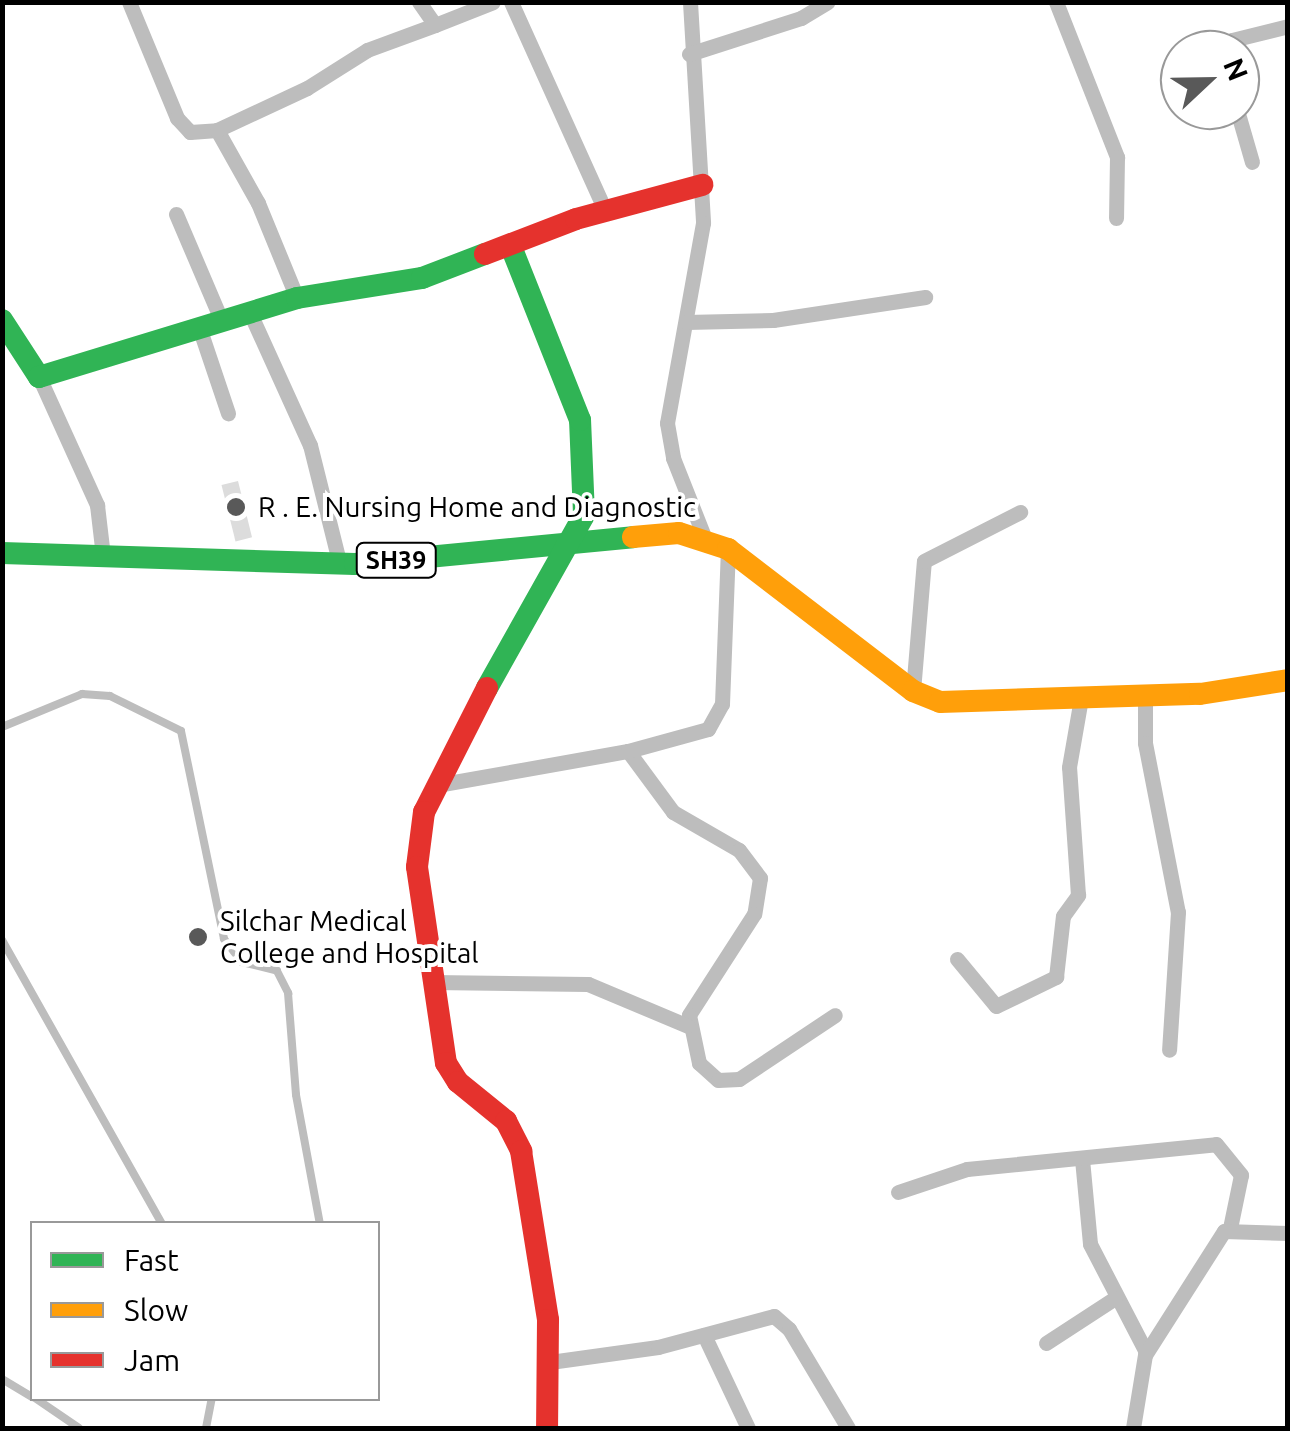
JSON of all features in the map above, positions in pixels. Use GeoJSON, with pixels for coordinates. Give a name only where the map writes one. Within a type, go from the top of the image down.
{"type":"FeatureCollection","features":[{"type":"Feature","properties":{"kind":"street"},"geometry":{"type":"LineString","coordinates":[[129,2],[184,128],[217,130],[308,88],[366,50],[493,2]]}},
{"type":"Feature","properties":{"kind":"street"},"geometry":{"type":"LineString","coordinates":[[418,2],[434,24]]}},
{"type":"Feature","properties":{"kind":"street"},"geometry":{"type":"LineString","coordinates":[[511,2],[605,210]]}},
{"type":"Feature","properties":{"kind":"street"},"geometry":{"type":"LineString","coordinates":[[690,2],[689,54],[702,185],[700,246],[668,423],[673,458],[705,539]]}},
{"type":"Feature","properties":{"kind":"street"},"geometry":{"type":"LineString","coordinates":[[689,54],[801,18],[828,2]]}},
{"type":"Feature","properties":{"kind":"street"},"geometry":{"type":"LineString","coordinates":[[1056,2],[1117,157],[1116,218]]}},
{"type":"Feature","properties":{"kind":"street"},"geometry":{"type":"LineString","coordinates":[[1260,33],[1288,26]]}},
{"type":"Feature","properties":{"kind":"street"},"geometry":{"type":"LineString","coordinates":[[217,130],[258,203],[298,298]]}},
{"type":"Feature","properties":{"kind":"street"},"geometry":{"type":"LineString","coordinates":[[1243,130],[1252,162]]}},
{"type":"Feature","properties":{"kind":"street"},"geometry":{"type":"LineString","coordinates":[[39,378],[298,298],[400,283],[511,247],[605,210],[702,185]]}},
{"type":"Feature","properties":{"kind":"street"},"geometry":{"type":"LineString","coordinates":[[176,214],[211,326],[228,413]]}},
{"type":"Feature","properties":{"kind":"street"},"geometry":{"type":"LineString","coordinates":[[511,247],[580,420],[584,515],[561,547],[437,785],[417,843],[432,982],[450,1072],[518,1141],[550,1362],[547,1428]]}},
{"type":"Feature","properties":{"kind":"street"},"geometry":{"type":"LineString","coordinates":[[686,322],[773,320],[925,297]]}},
{"type":"Feature","properties":{"kind":"street"},"geometry":{"type":"LineString","coordinates":[[250,313],[310,446],[339,561]]}},
{"type":"Feature","properties":{"kind":"street"},"geometry":{"type":"LineString","coordinates":[[2,320],[39,378],[97,505],[102,556]]}},
{"type":"Feature","properties":{"kind":"street"},"geometry":{"type":"LineString","coordinates":[[913,691],[924,561],[1020,512]]}},
{"type":"Feature","properties":{"kind":"street","name":"SH39"},"geometry":{"type":"LineString","coordinates":[[2,552],[339,561],[561,547],[679,533],[728,549],[776,582],[846,642],[913,691],[940,702],[1145,696],[1288,680]]}},
{"type":"Feature","properties":{"kind":"street"},"geometry":{"type":"LineString","coordinates":[[437,785],[628,752],[700,734],[718,718],[728,549]]}},
{"type":"Feature","properties":{"kind":"street"},"geometry":{"type":"LineString","coordinates":[[1145,696],[1145,743],[1178,912],[1169,1050]]}},
{"type":"Feature","properties":{"kind":"street"},"geometry":{"type":"LineString","coordinates":[[957,959],[996,1006],[1056,977],[1062,920],[1078,895],[1069,767],[1080,698]]}},
{"type":"Feature","properties":{"kind":"street"},"geometry":{"type":"LineString","coordinates":[[628,752],[672,812],[739,850],[760,878],[754,914],[696,997],[688,1026],[699,1063],[727,1082],[767,1064],[835,1015]]}},
{"type":"Feature","properties":{"kind":"street"},"geometry":{"type":"LineString","coordinates":[[432,982],[588,984],[688,1026]]}},
{"type":"Feature","properties":{"kind":"street"},"geometry":{"type":"LineString","coordinates":[[898,1192],[967,1169],[1216,1144],[1241,1175],[1230,1228],[1146,1352],[1132,1428]]}},
{"type":"Feature","properties":{"kind":"street"},"geometry":{"type":"LineString","coordinates":[[1082,1159],[1086,1232],[1115,1298],[1146,1352]]}},
{"type":"Feature","properties":{"kind":"street"},"geometry":{"type":"LineString","coordinates":[[1230,1228],[1288,1234]]}},
{"type":"Feature","properties":{"kind":"street"},"geometry":{"type":"LineString","coordinates":[[1046,1343],[1115,1298]]}},
{"type":"Feature","properties":{"kind":"street"},"geometry":{"type":"LineString","coordinates":[[550,1362],[704,1335],[766,1317],[783,1321],[848,1428]]}},
{"type":"Feature","properties":{"kind":"street"},"geometry":{"type":"LineString","coordinates":[[704,1335],[748,1428]]}},
{"type":"Feature","properties":{"kind":"lane"},"geometry":{"type":"LineString","coordinates":[[2,727],[82,694],[110,696],[181,731],[224,939],[242,962],[277,971],[288,994],[296,1095],[319,1221]]}},
{"type":"Feature","properties":{"kind":"lane"},"geometry":{"type":"LineString","coordinates":[[2,940],[160,1221]]}},
{"type":"Feature","properties":{"kind":"lane"},"geometry":{"type":"LineString","coordinates":[[2,1379],[30,1396]]}},
{"type":"Feature","properties":{"kind":"lane"},"geometry":{"type":"LineString","coordinates":[[38,1401],[68,1425],[80,1428]]}},
{"type":"Feature","properties":{"kind":"lane"},"geometry":{"type":"LineString","coordinates":[[206,1428],[211,1401]]}},
{"type":"Feature","properties":{"kind":"building"},"geometry":{"type":"Polygon","coordinates":[[[238,481],[252,537],[236,541],[222,485],[238,481]]]}},
{"type":"Feature","properties":{"kind":"traffic: fast"},"geometry":{"type":"LineString","coordinates":[[487,688],[584,515],[580,420],[511,247]]}},
{"type":"Feature","properties":{"kind":"traffic: fast"},"geometry":{"type":"LineString","coordinates":[[2,320],[39,377],[297,298],[422,278],[485,254]]}},
{"type":"Feature","properties":{"kind":"traffic: fast"},"geometry":{"type":"LineString","coordinates":[[2,553],[355,564],[633,537]]}},
{"type":"Feature","properties":{"kind":"traffic: slow"},"geometry":{"type":"LineString","coordinates":[[633,537],[679,533],[728,549],[913,691],[940,702],[1200,694],[1288,680]]}},
{"type":"Feature","properties":{"kind":"traffic: jam"},"geometry":{"type":"LineString","coordinates":[[485,254],[576,219],[702,185]]}},
{"type":"Feature","properties":{"kind":"traffic: jam"},"geometry":{"type":"LineString","coordinates":[[487,688],[424,812],[417,867],[446,1063],[458,1082],[506,1121],[521,1151],[548,1320],[547,1428]]}},
{"type":"Feature","properties":{"kind":"place","name":"R . E. Nursing Home and Diagnostic"},"geometry":{"type":"Point","coordinates":[236,507]}},
{"type":"Feature","properties":{"kind":"place","name":"Silchar Medical College and Hospital"},"geometry":{"type":"Point","coordinates":[198,937]}}]}
